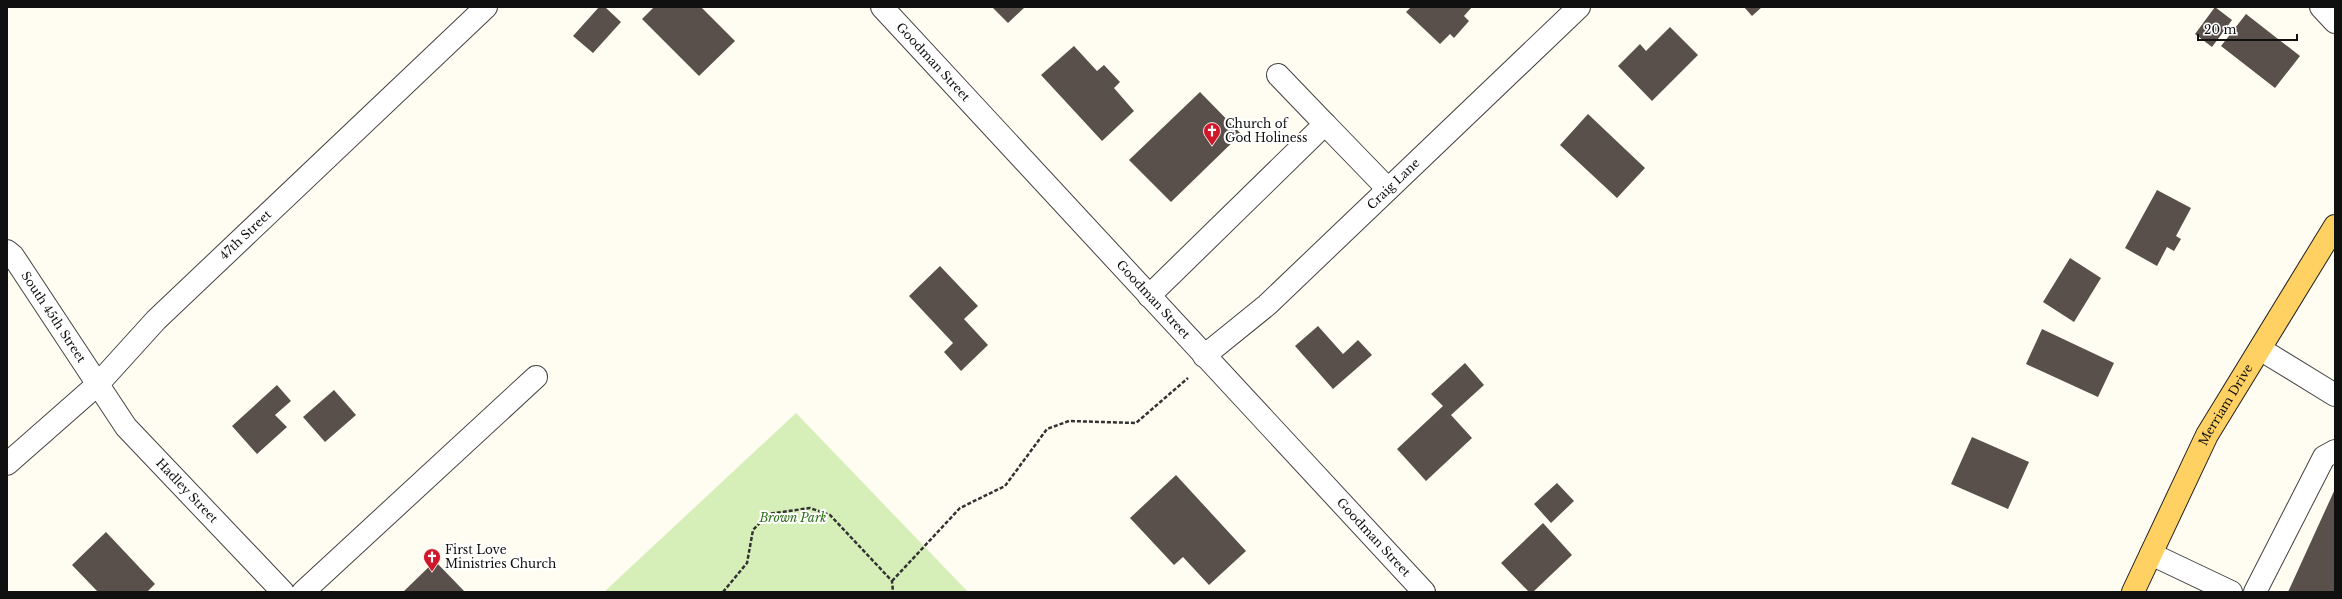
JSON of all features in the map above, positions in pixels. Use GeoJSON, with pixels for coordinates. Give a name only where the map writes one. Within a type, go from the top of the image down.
{"type":"FeatureCollection","features":[{"type":"Feature","properties":{"kind":"main road","name":"Merriam Drive"},"geometry":{"type":"LineString","coordinates":[[2134,592],[2207,435],[2335,226]]}},
{"type":"Feature","properties":{"kind":"street","name":"47th Street"},"geometry":{"type":"LineString","coordinates":[[7,464],[98,384],[156,320],[486,7]]}},
{"type":"Feature","properties":{"kind":"street","name":"Goodman Street"},"geometry":{"type":"LineString","coordinates":[[882,7],[1424,592]]}},
{"type":"Feature","properties":{"kind":"street","name":"Craig Lane"},"geometry":{"type":"LineString","coordinates":[[1206,358],[1266,305],[1580,7]]}},
{"type":"Feature","properties":{"kind":"street"},"geometry":{"type":"LineString","coordinates":[[2321,7],[2335,22]]}},
{"type":"Feature","properties":{"kind":"street"},"geometry":{"type":"LineString","coordinates":[[1278,75],[1388,189]]}},
{"type":"Feature","properties":{"kind":"street"},"geometry":{"type":"LineString","coordinates":[[1149,296],[1325,124]]}},
{"type":"Feature","properties":{"kind":"street","name":"South 45th Street"},"geometry":{"type":"LineString","coordinates":[[7,251],[98,384]]}},
{"type":"Feature","properties":{"kind":"street"},"geometry":{"type":"LineString","coordinates":[[2260,349],[2335,395]]}},
{"type":"Feature","properties":{"kind":"street"},"geometry":{"type":"LineString","coordinates":[[303,592],[536,377]]}},
{"type":"Feature","properties":{"kind":"street","name":"Hadley Street"},"geometry":{"type":"LineString","coordinates":[[98,384],[126,426],[283,592]]}},
{"type":"Feature","properties":{"kind":"street"},"geometry":{"type":"LineString","coordinates":[[2255,592],[2324,457],[2335,451]]}},
{"type":"Feature","properties":{"kind":"street"},"geometry":{"type":"LineString","coordinates":[[2151,554],[2231,592]]}},
{"type":"Feature","properties":{"kind":"path"},"geometry":{"type":"LineString","coordinates":[[892,581],[960,508],[1005,486],[1047,429],[1069,421],[1136,423],[1206,358]]}},
{"type":"Feature","properties":{"kind":"path"},"geometry":{"type":"LineString","coordinates":[[723,592],[747,563],[753,530],[768,514],[810,508],[830,515],[892,581],[893,592]]}},
{"type":"Feature","properties":{"kind":"green space","name":"Brown Park"},"geometry":{"type":"Polygon","coordinates":[[[796,413],[968,592],[604,592],[796,413]]]}},
{"type":"Feature","properties":{"kind":"building"},"geometry":{"type":"Polygon","coordinates":[[[599,7],[605,7],[621,22],[593,53],[573,36],[599,7]]]}},
{"type":"Feature","properties":{"kind":"building"},"geometry":{"type":"Polygon","coordinates":[[[654,7],[701,7],[735,41],[699,76],[642,19],[654,7]]]}},
{"type":"Feature","properties":{"kind":"building"},"geometry":{"type":"Polygon","coordinates":[[[992,7],[1025,7],[1008,23],[992,7]]]}},
{"type":"Feature","properties":{"kind":"building"},"geometry":{"type":"Polygon","coordinates":[[[1411,7],[1472,7],[1464,16],[1469,21],[1454,38],[1450,34],[1440,44],[1406,12],[1411,7]]]}},
{"type":"Feature","properties":{"kind":"building"},"geometry":{"type":"Polygon","coordinates":[[[1744,7],[1762,7],[1752,16],[1744,7]]]}},
{"type":"Feature","properties":{"kind":"building"},"geometry":{"type":"Polygon","coordinates":[[[2215,7],[2232,20],[2212,47],[2195,34],[2215,7]]]}},
{"type":"Feature","properties":{"kind":"building"},"geometry":{"type":"Polygon","coordinates":[[[2246,14],[2300,56],[2275,88],[2221,46],[2246,14]]]}},
{"type":"Feature","properties":{"kind":"building"},"geometry":{"type":"Polygon","coordinates":[[[1670,27],[1698,55],[1652,101],[1618,66],[1640,44],[1646,51],[1670,27]]]}},
{"type":"Feature","properties":{"kind":"building"},"geometry":{"type":"Polygon","coordinates":[[[1074,46],[1097,71],[1104,65],[1120,82],[1114,88],[1134,111],[1102,141],[1041,75],[1074,46]]]}},
{"type":"Feature","properties":{"kind":"building","name":"Church of God Holiness"},"geometry":{"type":"Polygon","coordinates":[[[1200,92],[1241,134],[1171,202],[1129,160],[1200,92]]]}},
{"type":"Feature","properties":{"kind":"building"},"geometry":{"type":"Polygon","coordinates":[[[1588,114],[1645,168],[1617,198],[1560,145],[1588,114]]]}},
{"type":"Feature","properties":{"kind":"building"},"geometry":{"type":"Polygon","coordinates":[[[2157,190],[2191,208],[2176,236],[2181,239],[2174,251],[2167,247],[2157,266],[2125,248],[2157,190]]]}},
{"type":"Feature","properties":{"kind":"building"},"geometry":{"type":"Polygon","coordinates":[[[2070,258],[2101,278],[2074,322],[2043,302],[2070,258]]]}},
{"type":"Feature","properties":{"kind":"building"},"geometry":{"type":"Polygon","coordinates":[[[940,266],[978,306],[964,319],[988,345],[961,371],[944,352],[953,343],[909,296],[940,266]]]}},
{"type":"Feature","properties":{"kind":"building"},"geometry":{"type":"Polygon","coordinates":[[[1318,326],[1343,354],[1358,340],[1372,355],[1333,389],[1295,346],[1318,326]]]}},
{"type":"Feature","properties":{"kind":"building"},"geometry":{"type":"Polygon","coordinates":[[[2042,329],[2114,363],[2098,397],[2026,364],[2042,329]]]}},
{"type":"Feature","properties":{"kind":"building"},"geometry":{"type":"Polygon","coordinates":[[[1465,363],[1484,385],[1451,415],[1472,438],[1426,481],[1397,449],[1443,406],[1431,394],[1465,363]]]}},
{"type":"Feature","properties":{"kind":"building"},"geometry":{"type":"Polygon","coordinates":[[[277,385],[291,401],[275,415],[287,427],[257,454],[232,426],[277,385]]]}},
{"type":"Feature","properties":{"kind":"building"},"geometry":{"type":"Polygon","coordinates":[[[334,390],[356,415],[325,442],[303,417],[334,390]]]}},
{"type":"Feature","properties":{"kind":"building"},"geometry":{"type":"Polygon","coordinates":[[[1972,437],[2029,462],[2008,509],[1951,484],[1972,437]]]}},
{"type":"Feature","properties":{"kind":"building"},"geometry":{"type":"Polygon","coordinates":[[[1176,475],[1246,551],[1209,585],[1183,557],[1174,565],[1130,518],[1176,475]]]}},
{"type":"Feature","properties":{"kind":"building"},"geometry":{"type":"Polygon","coordinates":[[[1557,483],[1574,501],[1551,523],[1534,504],[1557,483]]]}},
{"type":"Feature","properties":{"kind":"building"},"geometry":{"type":"Polygon","coordinates":[[[2335,489],[2335,592],[2288,592],[2335,489]]]}},
{"type":"Feature","properties":{"kind":"building"},"geometry":{"type":"Polygon","coordinates":[[[1543,523],[1572,555],[1533,592],[1529,592],[1501,563],[1543,523]]]}},
{"type":"Feature","properties":{"kind":"building"},"geometry":{"type":"Polygon","coordinates":[[[106,532],[155,584],[147,592],[98,592],[72,565],[106,532]]]}},
{"type":"Feature","properties":{"kind":"building","name":"First Love Ministries Church"},"geometry":{"type":"Polygon","coordinates":[[[435,561],[465,592],[403,592],[435,561]]]}},
{"type":"Feature","properties":{"kind":"place","name":"Church of God Holiness"},"geometry":{"type":"Point","coordinates":[1212,146]}},
{"type":"Feature","properties":{"kind":"place","name":"First Love Ministries Church"},"geometry":{"type":"Point","coordinates":[432,572]}}]}
